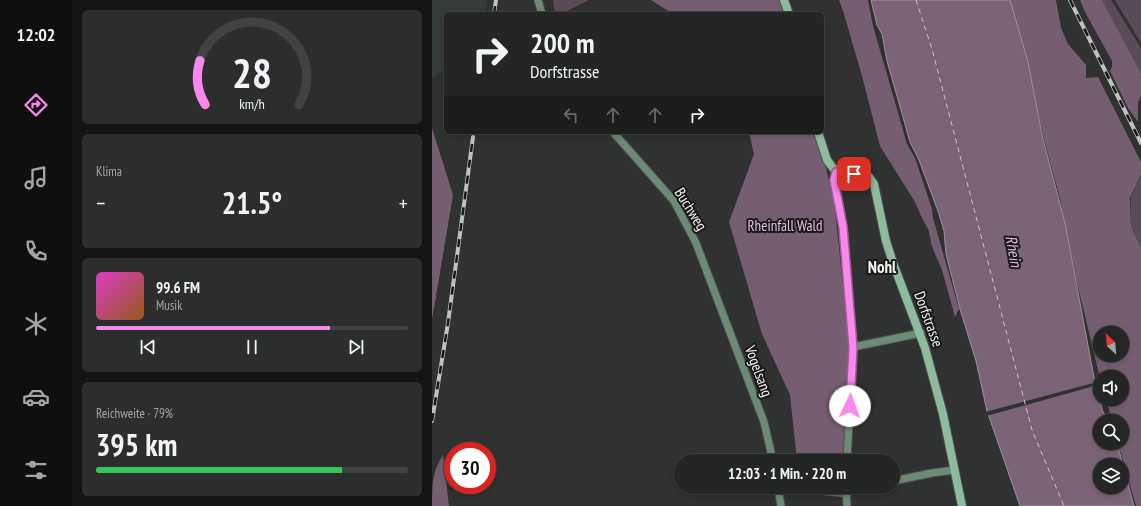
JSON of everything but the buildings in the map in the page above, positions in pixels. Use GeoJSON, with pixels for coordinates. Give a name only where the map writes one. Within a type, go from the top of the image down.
{"type":"FeatureCollection","features":[{"type":"Feature","properties":{"kind":"street"},"geometry":{"type":"LineString","coordinates":[[538,0],[541,12]]}},
{"type":"Feature","properties":{"kind":"street"},"geometry":{"type":"LineString","coordinates":[[784,0],[788,12]]}},
{"type":"Feature","properties":{"kind":"street","name":"Buchweg"},"geometry":{"type":"LineString","coordinates":[[615,134],[674,201],[696,243],[715,292]]}},
{"type":"Feature","properties":{"kind":"street"},"geometry":{"type":"LineString","coordinates":[[819,134],[827,160],[836,172],[834,180],[843,227],[853,347],[847,454]]}},
{"type":"Feature","properties":{"kind":"street","name":"Dorfstrasse"},"geometry":{"type":"LineString","coordinates":[[836,172],[869,177],[874,184],[886,241],[893,263],[921,333],[943,414],[962,506]]}},
{"type":"Feature","properties":{"kind":"street","name":"Vogelsang"},"geometry":{"type":"LineString","coordinates":[[715,292],[764,422],[771,454]]}},
{"type":"Feature","properties":{"kind":"street"},"geometry":{"type":"LineString","coordinates":[[853,347],[921,333]]}},
{"type":"Feature","properties":{"kind":"street"},"geometry":{"type":"LineString","coordinates":[[900,480],[954,470]]}},
{"type":"Feature","properties":{"kind":"street"},"geometry":{"type":"LineString","coordinates":[[779,494],[781,506]]}},
{"type":"Feature","properties":{"kind":"street"},"geometry":{"type":"LineString","coordinates":[[846,494],[847,506]]}},
{"type":"Feature","properties":{"kind":"shaded area"},"geometry":{"type":"Polygon","coordinates":[[[432,0],[487,0],[485,12],[444,12],[444,69],[432,78],[432,0]]]}},
{"type":"Feature","properties":{"kind":"shaded area"},"geometry":{"type":"Polygon","coordinates":[[[553,0],[589,0],[565,12],[555,12],[553,0]]]}},
{"type":"Feature","properties":{"kind":"shaded area"},"geometry":{"type":"Polygon","coordinates":[[[1102,0],[1111,0],[1141,48],[1141,73],[1102,0]]]}},
{"type":"Feature","properties":{"kind":"shaded area"},"geometry":{"type":"Polygon","coordinates":[[[1115,0],[1141,0],[1141,43],[1115,0]]]}},
{"type":"Feature","properties":{"kind":"shaded area"},"geometry":{"type":"Polygon","coordinates":[[[1141,176],[1141,246],[1131,227],[1131,197],[1141,176]]]}},
{"type":"Feature","properties":{"kind":"green space"},"geometry":{"type":"Polygon","coordinates":[[[651,0],[780,0],[785,12],[670,12],[651,0]]]}},
{"type":"Feature","properties":{"kind":"green space"},"geometry":{"type":"Polygon","coordinates":[[[839,0],[868,0],[873,26],[907,144],[915,158],[932,209],[933,218],[959,309],[955,317],[942,270],[931,244],[929,231],[915,202],[880,146],[862,76],[839,0]]]}},
{"type":"Feature","properties":{"kind":"green space"},"geometry":{"type":"Polygon","coordinates":[[[1010,0],[1056,0],[1061,28],[1068,44],[1086,65],[1086,78],[1098,77],[1141,162],[1141,175],[1130,198],[1131,227],[1141,247],[1141,506],[1136,506],[1129,482],[1129,458],[1122,458],[1120,450],[1129,450],[1129,414],[1110,414],[1108,406],[1129,406],[1129,370],[1098,370],[1096,362],[1129,362],[1129,326],[1093,326],[1093,349],[1077,283],[1060,199],[1010,0]]]}},
{"type":"Feature","properties":{"kind":"green space"},"geometry":{"type":"Polygon","coordinates":[[[1080,0],[1102,0],[1141,73],[1141,96],[1138,102],[1138,122],[1128,108],[1110,71],[1112,61],[1080,0]]]}},
{"type":"Feature","properties":{"kind":"green space"},"geometry":{"type":"Polygon","coordinates":[[[432,128],[453,195],[432,320],[432,128]]]}},
{"type":"Feature","properties":{"kind":"green space","name":"Rheinfall Wald"},"geometry":{"type":"Polygon","coordinates":[[[749,134],[815,134],[826,168],[834,201],[848,332],[849,379],[844,454],[796,454],[790,395],[762,334],[729,222],[754,154],[749,134]]]}},
{"type":"Feature","properties":{"kind":"green space"},"geometry":{"type":"Polygon","coordinates":[[[443,455],[444,494],[448,494],[449,506],[432,506],[435,473],[439,461],[443,455]]]}},
{"type":"Feature","properties":{"kind":"green space"},"geometry":{"type":"Polygon","coordinates":[[[811,494],[842,494],[842,497],[811,494]]]}},
{"type":"Feature","properties":{"kind":"water","name":"Rhein"},"geometry":{"type":"Polygon","coordinates":[[[871,0],[1010,0],[1028,62],[1042,135],[1065,223],[1093,372],[1093,406],[1101,406],[1105,414],[1093,414],[1093,450],[1119,450],[1121,458],[1093,458],[1093,494],[1129,494],[1129,487],[1134,506],[1020,506],[987,411],[976,361],[960,309],[946,254],[944,231],[919,160],[910,142],[887,61],[882,34],[877,25],[871,0]]]}},
{"type":"Feature","properties":{"kind":"pier"},"geometry":{"type":"Polygon","coordinates":[[[1093,383],[1093,386],[986,416],[985,412],[1093,383]]]}},
{"type":"Feature","properties":{"kind":"ferry route"},"geometry":{"type":"LineString","coordinates":[[916,0],[932,49],[1032,430],[1064,506]]}},
{"type":"Feature","properties":{"kind":"railway"},"geometry":{"type":"LineString","coordinates":[[494,12],[496,0]]}},
{"type":"Feature","properties":{"kind":"railway"},"geometry":{"type":"LineString","coordinates":[[1070,0],[1141,143]]}},
{"type":"Feature","properties":{"kind":"railway"},"geometry":{"type":"LineString","coordinates":[[432,421],[448,323],[473,137]]}},
{"type":"Feature","properties":{"kind":"district","name":"Nohl"},"geometry":{"type":"Point","coordinates":[882,267]}},
{"type":"Feature","properties":{"kind":"route"},"geometry":{"type":"LineString","coordinates":[[850,406],[853,347],[843,227],[834,180],[836,172],[854,174]]}}]}
